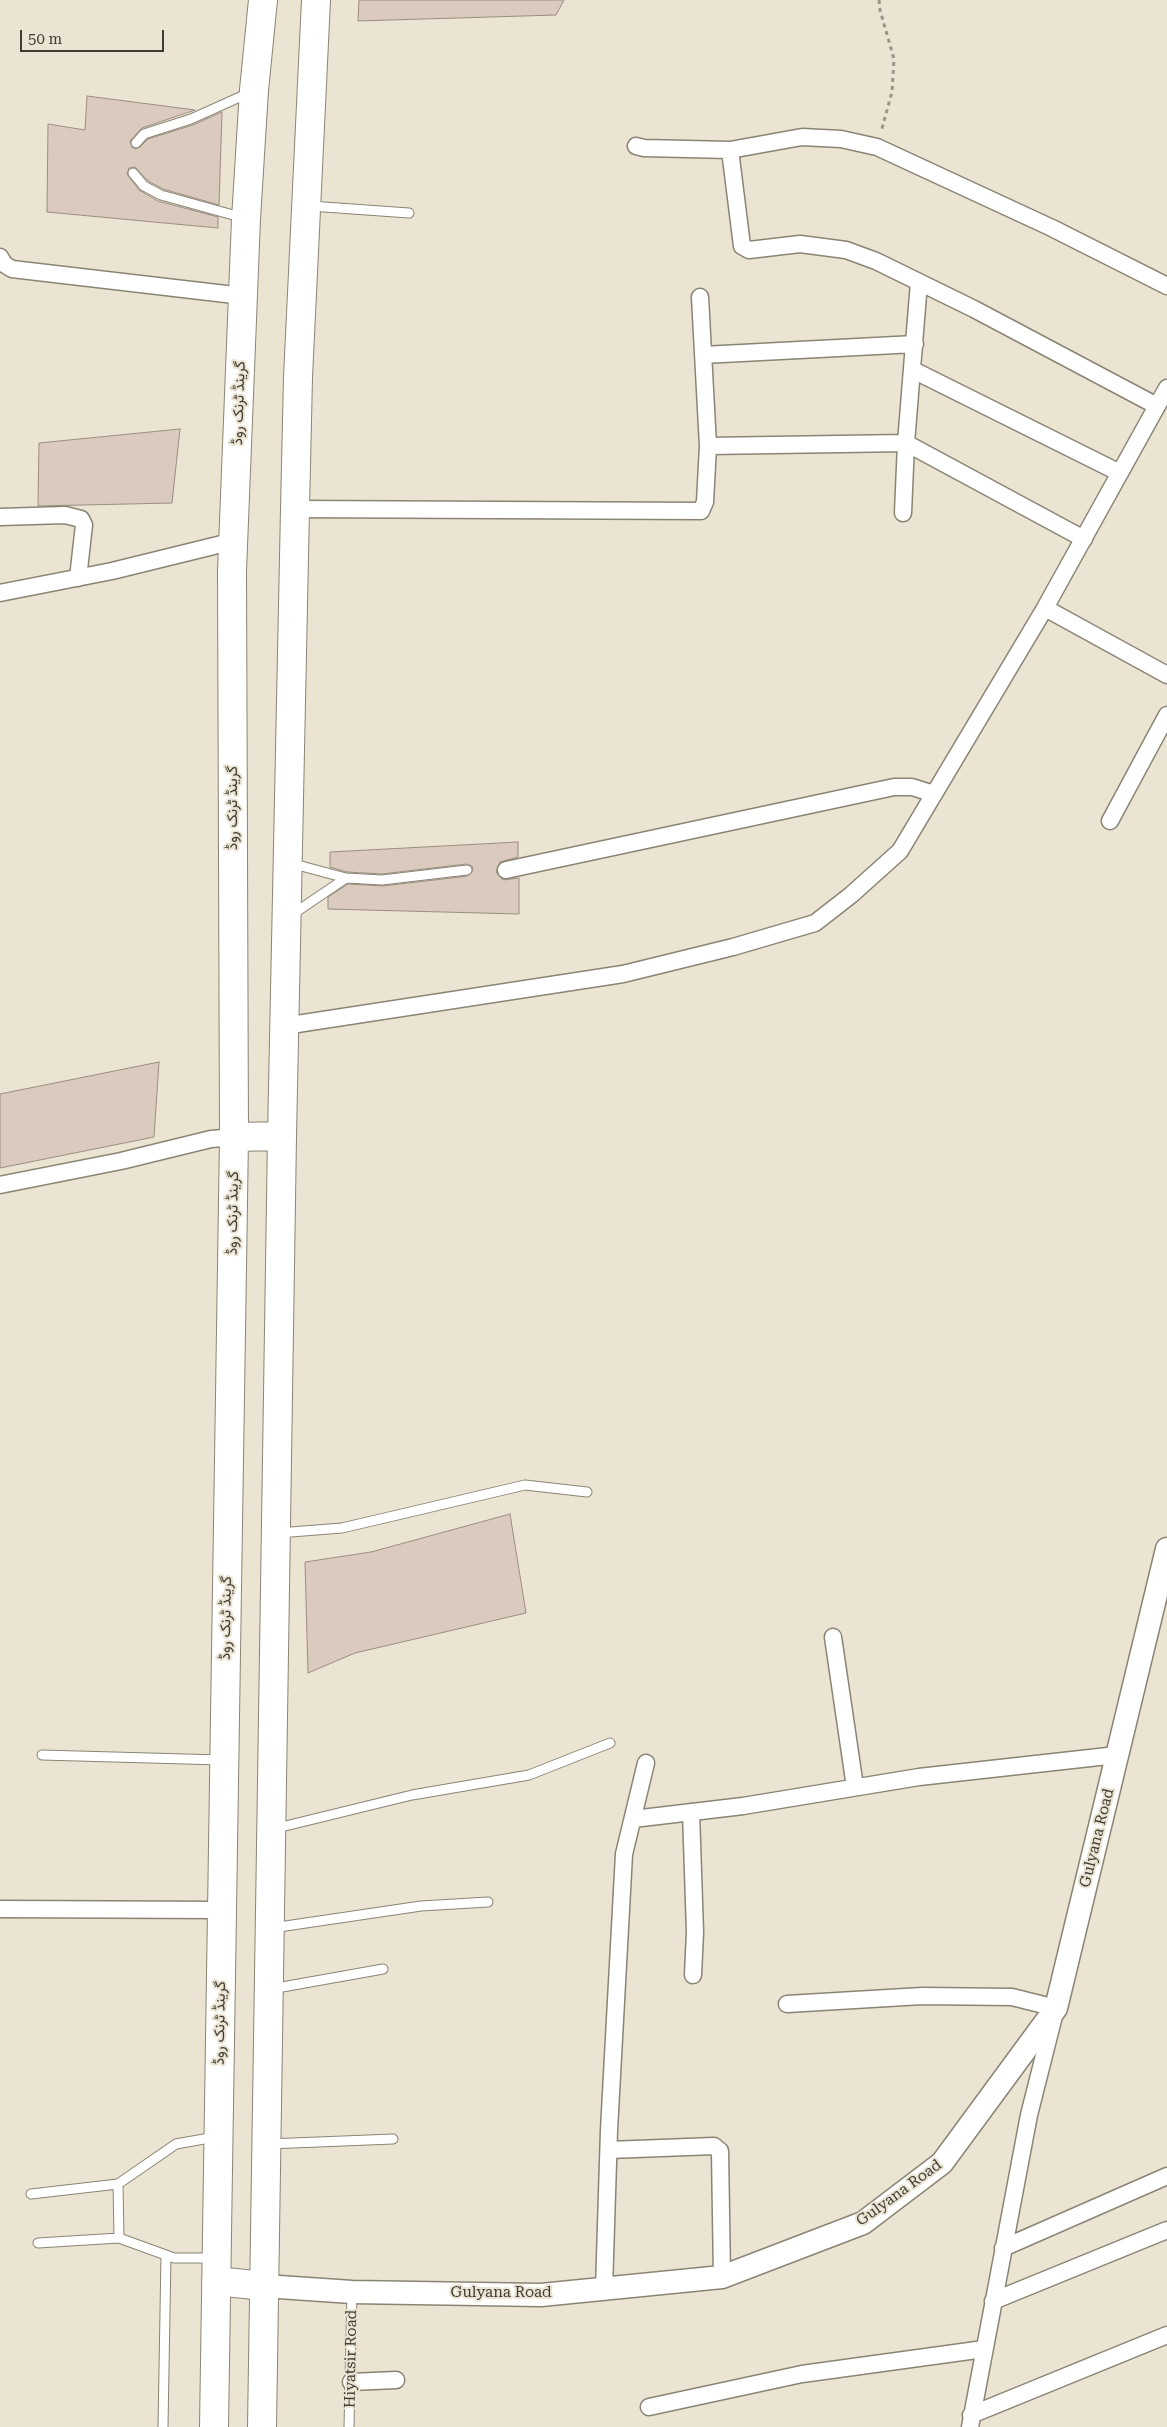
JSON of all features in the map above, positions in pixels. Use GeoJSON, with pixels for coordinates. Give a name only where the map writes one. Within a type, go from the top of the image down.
{"type":"FeatureCollection","features":[{"type":"Feature","properties":{"kind":"highway","name":"گرینڈ ٹرنک روڈ"},"geometry":{"type":"LineString","coordinates":[[214,2427],[234,1137],[234,541],[246,219],[262,0]]}},
{"type":"Feature","properties":{"kind":"highway"},"geometry":{"type":"LineString","coordinates":[[262,2427],[275,1533],[295,509],[316,0]]}},
{"type":"Feature","properties":{"kind":"highway"},"geometry":{"type":"LineString","coordinates":[[234,1137],[282,1136]]}},
{"type":"Feature","properties":{"kind":"highway"},"geometry":{"type":"LineString","coordinates":[[216,2269],[264,2286]]}},
{"type":"Feature","properties":{"kind":"main road","name":"Gulyana Road"},"geometry":{"type":"LineString","coordinates":[[264,2286],[352,2292],[541,2295],[722,2276],[863,2223],[942,2163],[1056,2008],[1167,1549]]}},
{"type":"Feature","properties":{"kind":"street"},"geometry":{"type":"LineString","coordinates":[[636,146],[644,148],[730,150],[802,138],[841,140],[877,147],[1052,228],[1167,286]]}},
{"type":"Feature","properties":{"kind":"street"},"geometry":{"type":"LineString","coordinates":[[730,150],[742,246],[750,250],[800,244],[846,250],[919,282],[1157,406]]}},
{"type":"Feature","properties":{"kind":"street"},"geometry":{"type":"LineString","coordinates":[[0,257],[4,264],[12,269],[243,296]]}},
{"type":"Feature","properties":{"kind":"street"},"geometry":{"type":"LineString","coordinates":[[903,513],[906,443],[919,282]]}},
{"type":"Feature","properties":{"kind":"street"},"geometry":{"type":"LineString","coordinates":[[295,509],[701,511],[705,502],[708,446],[700,297]]}},
{"type":"Feature","properties":{"kind":"street"},"geometry":{"type":"LineString","coordinates":[[703,355],[915,344]]}},
{"type":"Feature","properties":{"kind":"street"},"geometry":{"type":"LineString","coordinates":[[913,370],[1120,473]]}},
{"type":"Feature","properties":{"kind":"street"},"geometry":{"type":"LineString","coordinates":[[284,1026],[623,974],[734,947],[815,923],[851,895],[900,851],[1045,608],[1167,388]]}},
{"type":"Feature","properties":{"kind":"street"},"geometry":{"type":"LineString","coordinates":[[708,446],[906,443],[1084,539]]}},
{"type":"Feature","properties":{"kind":"street"},"geometry":{"type":"LineString","coordinates":[[0,517],[65,515],[81,519],[84,525],[78,578]]}},
{"type":"Feature","properties":{"kind":"street"},"geometry":{"type":"LineString","coordinates":[[0,593],[78,578],[234,541]]}},
{"type":"Feature","properties":{"kind":"street"},"geometry":{"type":"LineString","coordinates":[[1045,608],[1167,675]]}},
{"type":"Feature","properties":{"kind":"street"},"geometry":{"type":"LineString","coordinates":[[1110,821],[1167,715]]}},
{"type":"Feature","properties":{"kind":"street"},"geometry":{"type":"LineString","coordinates":[[506,870],[894,787],[912,787],[934,794]]}},
{"type":"Feature","properties":{"kind":"street"},"geometry":{"type":"LineString","coordinates":[[0,1185],[122,1161],[211,1139],[234,1137]]}},
{"type":"Feature","properties":{"kind":"street"},"geometry":{"type":"LineString","coordinates":[[833,1637],[855,1787]]}},
{"type":"Feature","properties":{"kind":"street"},"geometry":{"type":"LineString","coordinates":[[633,1819],[691,1812],[919,1777],[1117,1755]]}},
{"type":"Feature","properties":{"kind":"street"},"geometry":{"type":"LineString","coordinates":[[604,2289],[624,1854],[646,1763]]}},
{"type":"Feature","properties":{"kind":"street"},"geometry":{"type":"LineString","coordinates":[[691,1812],[695,1932],[693,1975]]}},
{"type":"Feature","properties":{"kind":"street"},"geometry":{"type":"LineString","coordinates":[[0,1909],[222,1910]]}},
{"type":"Feature","properties":{"kind":"street"},"geometry":{"type":"LineString","coordinates":[[787,2004],[922,1996],[1012,1997],[1056,2008],[1029,2114],[970,2421]]}},
{"type":"Feature","properties":{"kind":"street"},"geometry":{"type":"LineString","coordinates":[[609,2150],[714,2146],[720,2151],[722,2276]]}},
{"type":"Feature","properties":{"kind":"street"},"geometry":{"type":"LineString","coordinates":[[1003,2248],[1167,2176]]}},
{"type":"Feature","properties":{"kind":"street"},"geometry":{"type":"LineString","coordinates":[[993,2301],[1167,2230]]}},
{"type":"Feature","properties":{"kind":"street"},"geometry":{"type":"LineString","coordinates":[[970,2421],[1167,2335]]}},
{"type":"Feature","properties":{"kind":"street"},"geometry":{"type":"LineString","coordinates":[[649,2407],[802,2374],[984,2349]]}},
{"type":"Feature","properties":{"kind":"street"},"geometry":{"type":"LineString","coordinates":[[351,2382],[396,2380]]}},
{"type":"Feature","properties":{"kind":"lane"},"geometry":{"type":"LineString","coordinates":[[136,143],[144,134],[191,119],[254,90]]}},
{"type":"Feature","properties":{"kind":"lane"},"geometry":{"type":"LineString","coordinates":[[133,173],[144,186],[160,195],[246,219]]}},
{"type":"Feature","properties":{"kind":"lane"},"geometry":{"type":"LineString","coordinates":[[306,206],[410,213]]}},
{"type":"Feature","properties":{"kind":"lane"},"geometry":{"type":"LineString","coordinates":[[288,862],[346,878],[382,880],[467,870]]}},
{"type":"Feature","properties":{"kind":"lane"},"geometry":{"type":"LineString","coordinates":[[286,918],[346,878]]}},
{"type":"Feature","properties":{"kind":"lane"},"geometry":{"type":"LineString","coordinates":[[275,1533],[342,1528],[525,1485],[587,1492]]}},
{"type":"Feature","properties":{"kind":"lane"},"geometry":{"type":"LineString","coordinates":[[271,1829],[412,1794],[528,1775],[610,1743]]}},
{"type":"Feature","properties":{"kind":"lane"},"geometry":{"type":"LineString","coordinates":[[42,1755],[224,1760]]}},
{"type":"Feature","properties":{"kind":"lane"},"geometry":{"type":"LineString","coordinates":[[269,1929],[421,1906],[488,1902]]}},
{"type":"Feature","properties":{"kind":"lane"},"geometry":{"type":"LineString","coordinates":[[268,1990],[383,1969]]}},
{"type":"Feature","properties":{"kind":"lane"},"geometry":{"type":"LineString","coordinates":[[31,2194],[118,2184],[176,2144],[218,2136]]}},
{"type":"Feature","properties":{"kind":"lane"},"geometry":{"type":"LineString","coordinates":[[266,2144],[393,2139]]}},
{"type":"Feature","properties":{"kind":"lane"},"geometry":{"type":"LineString","coordinates":[[118,2184],[119,2238]]}},
{"type":"Feature","properties":{"kind":"lane"},"geometry":{"type":"LineString","coordinates":[[38,2243],[119,2238],[174,2258],[216,2269]]}},
{"type":"Feature","properties":{"kind":"lane"},"geometry":{"type":"LineString","coordinates":[[163,2427],[166,2255]]}},
{"type":"Feature","properties":{"kind":"lane","name":"Hiyatsir Road"},"geometry":{"type":"LineString","coordinates":[[349,2427],[352,2292]]}},
{"type":"Feature","properties":{"kind":"path"},"geometry":{"type":"LineString","coordinates":[[877,147],[892,92],[894,59],[879,0]]}},
{"type":"Feature","properties":{"kind":"building"},"geometry":{"type":"Polygon","coordinates":[[[359,0],[564,0],[556,15],[358,21],[359,0]]]}},
{"type":"Feature","properties":{"kind":"building"},"geometry":{"type":"Polygon","coordinates":[[[87,96],[195,110],[142,128],[130,141],[135,149],[148,139],[193,125],[222,112],[219,205],[163,189],[148,181],[135,167],[129,168],[127,174],[139,190],[158,201],[218,217],[218,228],[47,212],[48,124],[85,130],[87,96]]]}},
{"type":"Feature","properties":{"kind":"building"},"geometry":{"type":"Polygon","coordinates":[[[180,429],[172,503],[38,506],[39,443],[180,429]]]}},
{"type":"Feature","properties":{"kind":"building"},"geometry":{"type":"Polygon","coordinates":[[[518,842],[518,857],[500,862],[496,872],[503,880],[519,878],[519,914],[328,909],[328,897],[348,884],[383,886],[468,876],[473,870],[472,866],[466,864],[382,874],[347,872],[330,867],[330,852],[518,842]]]}},
{"type":"Feature","properties":{"kind":"building"},"geometry":{"type":"Polygon","coordinates":[[[159,1062],[154,1137],[0,1168],[0,1094],[159,1062]]]}},
{"type":"Feature","properties":{"kind":"building"},"geometry":{"type":"Polygon","coordinates":[[[510,1514],[526,1613],[355,1653],[308,1673],[305,1562],[371,1552],[510,1514]]]}}]}
